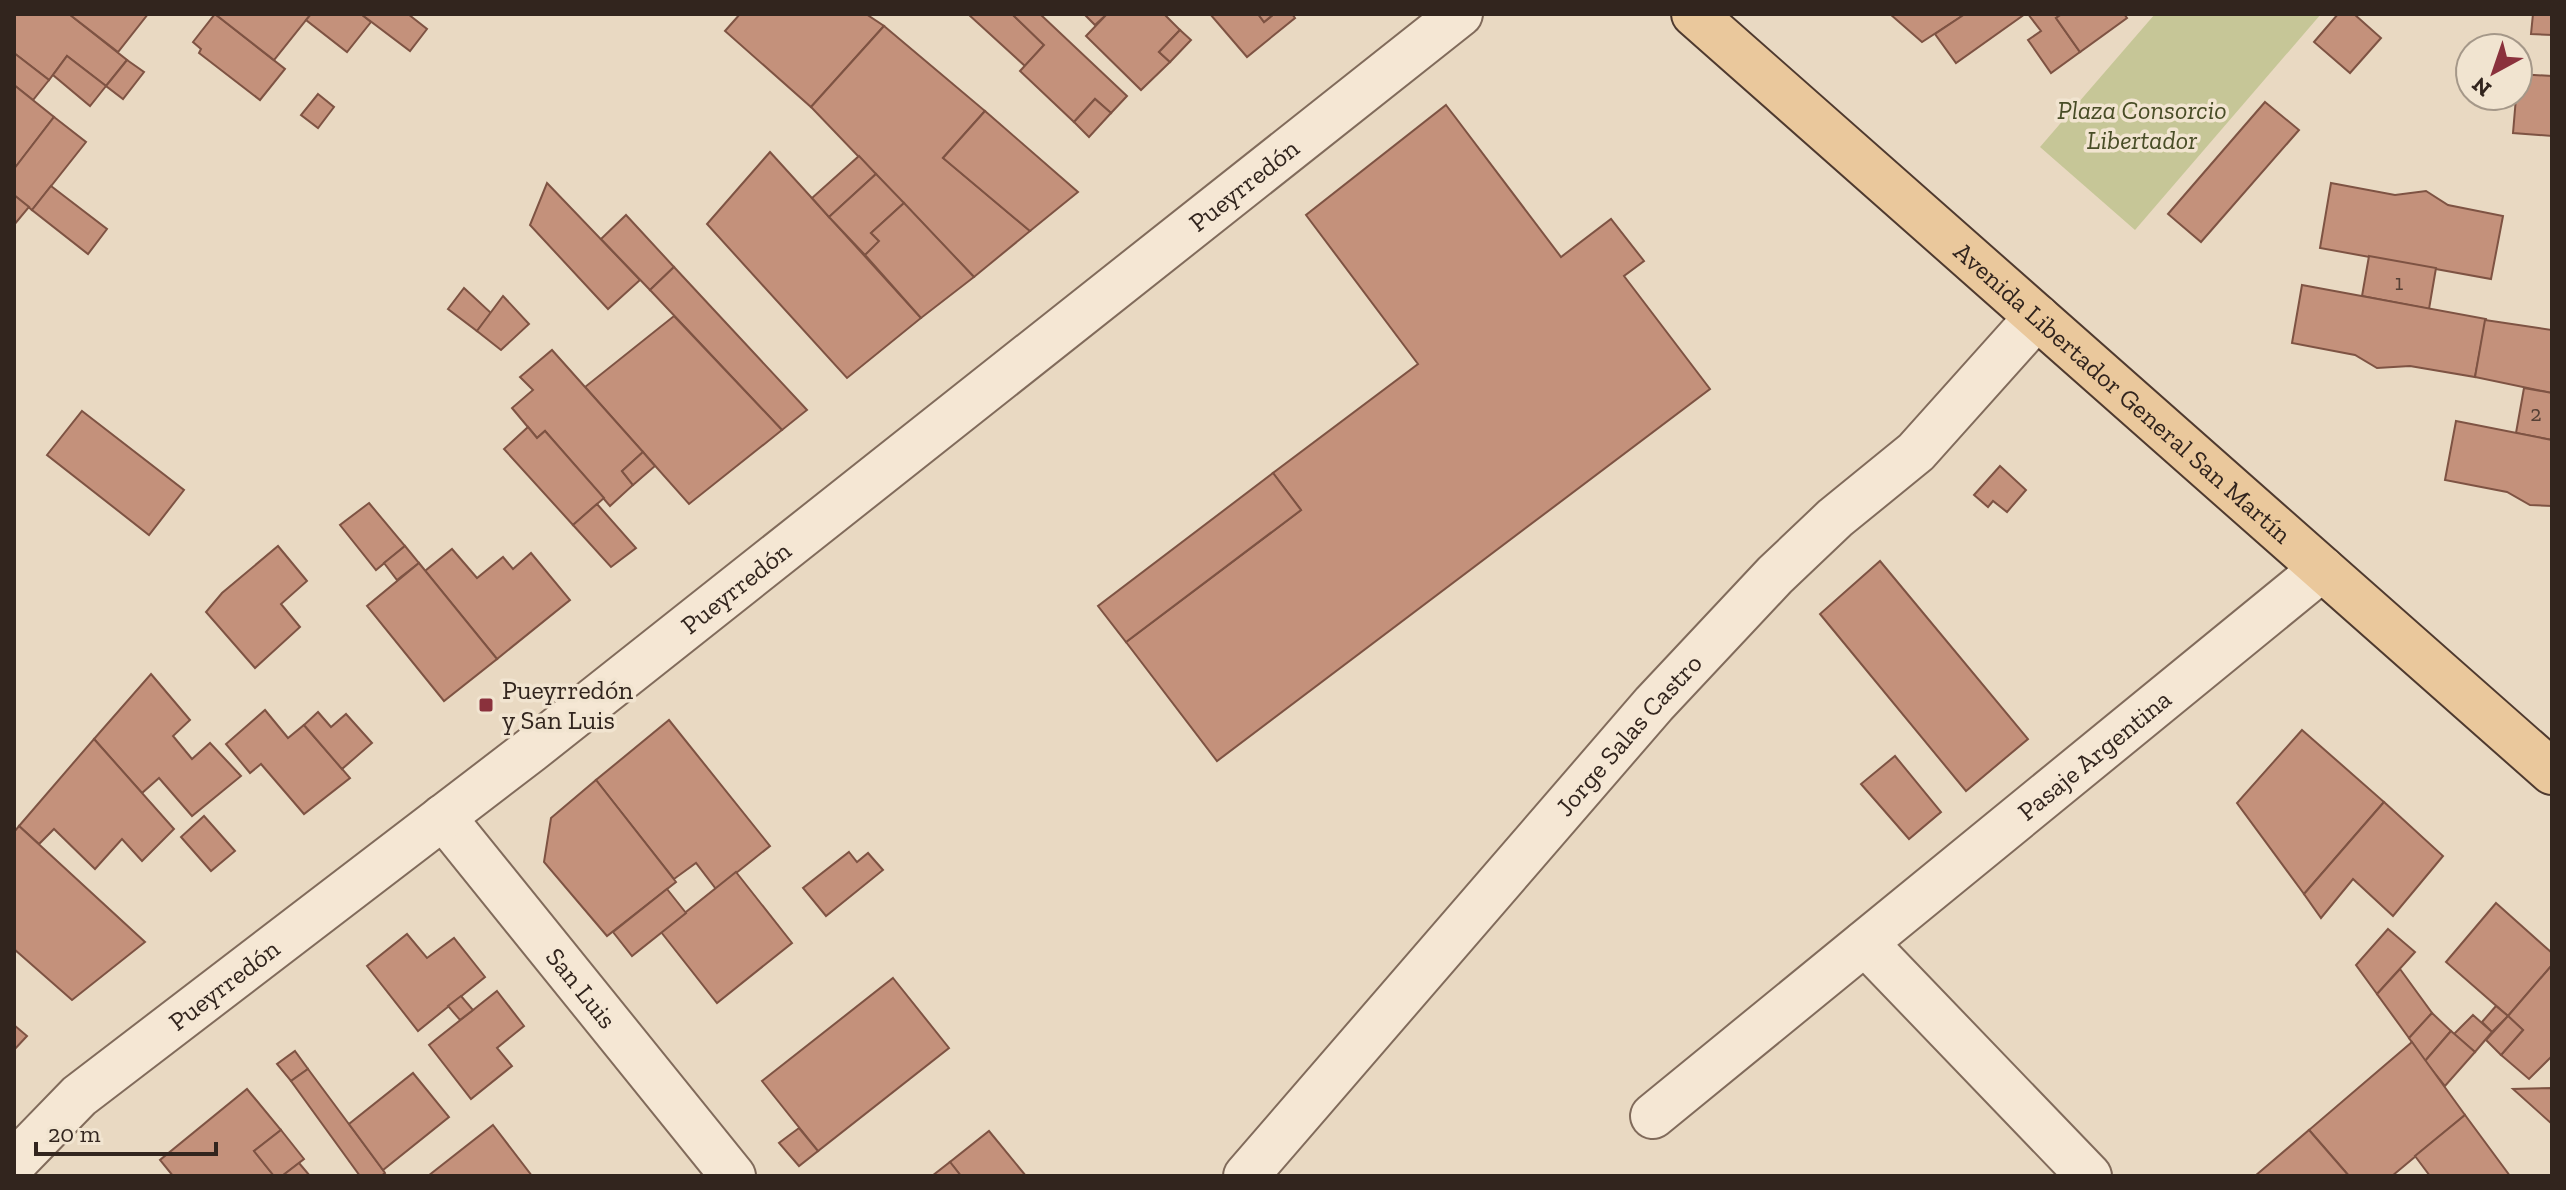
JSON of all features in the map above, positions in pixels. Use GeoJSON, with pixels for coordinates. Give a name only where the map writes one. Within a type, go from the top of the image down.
{"type":"FeatureCollection","features":[{"type":"Feature","properties":{"kind":"main road","name":"Avenida Libertador General San Martín"},"geometry":{"type":"LineString","coordinates":[[1694,14],[2552,772]]}},
{"type":"Feature","properties":{"kind":"street","name":"Pueyrredón"},"geometry":{"type":"LineString","coordinates":[[14,1163],[79,1096],[443,817],[1460,14]]}},
{"type":"Feature","properties":{"kind":"street","name":"Jorge Salas Castro"},"geometry":{"type":"LineString","coordinates":[[1246,1176],[1654,704],[1775,575],[1835,518],[1916,452],[2037,317]]}},
{"type":"Feature","properties":{"kind":"street","name":"Pasaje Argentina"},"geometry":{"type":"LineString","coordinates":[[1653,1116],[2322,569]]}},
{"type":"Feature","properties":{"kind":"street","name":"San Luis"},"geometry":{"type":"LineString","coordinates":[[443,817],[717,1170]]}},
{"type":"Feature","properties":{"kind":"street"},"geometry":{"type":"LineString","coordinates":[[1865,943],[2089,1176]]}},
{"type":"Feature","properties":{"kind":"green space","name":"Plaza Consorcio Libertador"},"geometry":{"type":"Polygon","coordinates":[[[2155,14],[2321,14],[2135,230],[2040,147],[2155,14]]]}},
{"type":"Feature","properties":{"kind":"building"},"geometry":{"type":"Polygon","coordinates":[[[14,14],[69,14],[127,60],[106,86],[67,56],[49,80],[14,53],[14,14]]]}},
{"type":"Feature","properties":{"kind":"building"},"geometry":{"type":"Polygon","coordinates":[[[69,14],[148,14],[118,52],[69,14]]]}},
{"type":"Feature","properties":{"kind":"building"},"geometry":{"type":"Polygon","coordinates":[[[215,14],[285,69],[260,100],[199,53],[201,49],[193,42],[215,14]]]}},
{"type":"Feature","properties":{"kind":"building"},"geometry":{"type":"Polygon","coordinates":[[[215,14],[309,14],[310,15],[274,60],[215,14]]]}},
{"type":"Feature","properties":{"kind":"building"},"geometry":{"type":"Polygon","coordinates":[[[311,14],[361,14],[371,22],[347,52],[306,20],[311,14]]]}},
{"type":"Feature","properties":{"kind":"building"},"geometry":{"type":"Polygon","coordinates":[[[361,14],[408,14],[427,29],[410,51],[361,14]]]}},
{"type":"Feature","properties":{"kind":"building"},"geometry":{"type":"Polygon","coordinates":[[[740,14],[866,14],[884,26],[811,107],[725,31],[740,14]]]}},
{"type":"Feature","properties":{"kind":"building"},"geometry":{"type":"Polygon","coordinates":[[[968,14],[1012,14],[1044,45],[1025,66],[968,14]]]}},
{"type":"Feature","properties":{"kind":"building"},"geometry":{"type":"Polygon","coordinates":[[[1012,14],[1040,14],[1127,96],[1111,113],[1095,99],[1074,122],[1020,71],[1044,45],[1012,14]]]}},
{"type":"Feature","properties":{"kind":"building"},"geometry":{"type":"Polygon","coordinates":[[[1084,14],[1107,14],[1095,25],[1084,14]]]}},
{"type":"Feature","properties":{"kind":"building"},"geometry":{"type":"Polygon","coordinates":[[[1107,14],[1164,14],[1180,30],[1159,52],[1170,62],[1141,90],[1086,36],[1107,14]]]}},
{"type":"Feature","properties":{"kind":"building"},"geometry":{"type":"Polygon","coordinates":[[[1210,14],[1258,14],[1264,22],[1274,14],[1292,14],[1295,18],[1247,57],[1210,14]]]}},
{"type":"Feature","properties":{"kind":"building"},"geometry":{"type":"Polygon","coordinates":[[[1258,14],[1274,14],[1264,22],[1258,14]]]}},
{"type":"Feature","properties":{"kind":"building"},"geometry":{"type":"Polygon","coordinates":[[[1890,14],[1965,14],[1922,42],[1890,14]]]}},
{"type":"Feature","properties":{"kind":"building"},"geometry":{"type":"Polygon","coordinates":[[[1965,14],[2025,14],[1956,63],[1935,34],[1965,14]]]}},
{"type":"Feature","properties":{"kind":"building"},"geometry":{"type":"Polygon","coordinates":[[[2028,14],[2062,14],[2056,18],[2080,52],[2051,73],[2028,40],[2041,31],[2028,14]]]}},
{"type":"Feature","properties":{"kind":"building"},"geometry":{"type":"Polygon","coordinates":[[[2062,14],[2124,14],[2127,18],[2080,52],[2056,18],[2062,14]]]}},
{"type":"Feature","properties":{"kind":"building"},"geometry":{"type":"Polygon","coordinates":[[[2338,14],[2354,14],[2381,38],[2350,73],[2314,42],[2338,14]]]}},
{"type":"Feature","properties":{"kind":"building"},"geometry":{"type":"Polygon","coordinates":[[[2533,14],[2552,14],[2552,35],[2531,32],[2533,14]]]}},
{"type":"Feature","properties":{"kind":"building"},"geometry":{"type":"Polygon","coordinates":[[[884,26],[985,111],[943,158],[1030,231],[974,277],[811,107],[884,26]]]}},
{"type":"Feature","properties":{"kind":"building"},"geometry":{"type":"Polygon","coordinates":[[[1180,30],[1191,40],[1170,62],[1159,52],[1180,30]]]}},
{"type":"Feature","properties":{"kind":"building"},"geometry":{"type":"Polygon","coordinates":[[[14,53],[49,80],[33,100],[14,85],[14,53]]]}},
{"type":"Feature","properties":{"kind":"building"},"geometry":{"type":"Polygon","coordinates":[[[67,56],[106,86],[90,106],[53,75],[67,56]]]}},
{"type":"Feature","properties":{"kind":"building"},"geometry":{"type":"Polygon","coordinates":[[[127,60],[144,72],[123,99],[106,86],[127,60]]]}},
{"type":"Feature","properties":{"kind":"building"},"geometry":{"type":"Polygon","coordinates":[[[2534,75],[2552,76],[2552,136],[2513,133],[2515,112],[2534,112],[2534,75]]]}},
{"type":"Feature","properties":{"kind":"building"},"geometry":{"type":"Polygon","coordinates":[[[14,85],[54,117],[14,169],[14,85]]]}},
{"type":"Feature","properties":{"kind":"building"},"geometry":{"type":"Polygon","coordinates":[[[318,94],[334,107],[318,128],[301,115],[318,94]]]}},
{"type":"Feature","properties":{"kind":"building"},"geometry":{"type":"Polygon","coordinates":[[[1095,99],[1111,113],[1089,137],[1074,122],[1095,99]]]}},
{"type":"Feature","properties":{"kind":"building"},"geometry":{"type":"Polygon","coordinates":[[[2265,102],[2299,130],[2201,242],[2168,214],[2265,102]]]}},
{"type":"Feature","properties":{"kind":"building"},"geometry":{"type":"Polygon","coordinates":[[[1446,105],[1561,257],[1611,219],[1644,261],[1624,276],[1710,389],[1217,761],[1126,642],[1301,510],[1273,473],[1418,364],[1306,215],[1446,105]]]}},
{"type":"Feature","properties":{"kind":"building"},"geometry":{"type":"Polygon","coordinates":[[[985,111],[1078,192],[1030,231],[943,158],[985,111]]]}},
{"type":"Feature","properties":{"kind":"building"},"geometry":{"type":"Polygon","coordinates":[[[54,117],[86,142],[32,210],[14,195],[14,169],[54,117]]]}},
{"type":"Feature","properties":{"kind":"building"},"geometry":{"type":"Polygon","coordinates":[[[770,152],[921,318],[847,378],[707,224],[770,152]]]}},
{"type":"Feature","properties":{"kind":"building"},"geometry":{"type":"Polygon","coordinates":[[[859,156],[876,174],[829,217],[812,198],[859,156]]]}},
{"type":"Feature","properties":{"kind":"building"},"geometry":{"type":"Polygon","coordinates":[[[876,174],[904,203],[871,233],[880,242],[865,255],[829,217],[876,174]]]}},
{"type":"Feature","properties":{"kind":"building"},"geometry":{"type":"Polygon","coordinates":[[[547,183],[640,280],[608,309],[530,225],[547,183]]]}},
{"type":"Feature","properties":{"kind":"building"},"geometry":{"type":"Polygon","coordinates":[[[2331,183],[2395,195],[2426,191],[2448,205],[2503,216],[2491,279],[2320,248],[2331,183]]]}},
{"type":"Feature","properties":{"kind":"building"},"geometry":{"type":"Polygon","coordinates":[[[51,186],[107,229],[88,254],[32,210],[51,186]]]}},
{"type":"Feature","properties":{"kind":"building"},"geometry":{"type":"Polygon","coordinates":[[[14,195],[29,207],[14,225],[14,195]]]}},
{"type":"Feature","properties":{"kind":"building"},"geometry":{"type":"Polygon","coordinates":[[[904,203],[974,277],[921,318],[865,255],[879,241],[871,233],[904,203]]]}},
{"type":"Feature","properties":{"kind":"building"},"geometry":{"type":"Polygon","coordinates":[[[626,215],[674,267],[650,290],[601,239],[626,215]]]}},
{"type":"Feature","properties":{"kind":"building"},"geometry":{"type":"Polygon","coordinates":[[[2369,256],[2436,268],[2429,309],[2362,296],[2369,256]]]}},
{"type":"Feature","properties":{"kind":"building"},"geometry":{"type":"Polygon","coordinates":[[[674,267],[807,410],[782,430],[650,290],[674,267]]]}},
{"type":"Feature","properties":{"kind":"building"},"geometry":{"type":"Polygon","coordinates":[[[2302,285],[2486,319],[2475,377],[2410,366],[2377,368],[2355,355],[2292,343],[2302,285]]]}},
{"type":"Feature","properties":{"kind":"building"},"geometry":{"type":"Polygon","coordinates":[[[464,288],[491,313],[477,331],[448,309],[464,288]]]}},
{"type":"Feature","properties":{"kind":"building"},"geometry":{"type":"Polygon","coordinates":[[[503,296],[529,324],[501,350],[477,331],[503,296]]]}},
{"type":"Feature","properties":{"kind":"building"},"geometry":{"type":"Polygon","coordinates":[[[674,316],[782,430],[689,504],[585,387],[674,316]]]}},
{"type":"Feature","properties":{"kind":"building"},"geometry":{"type":"Polygon","coordinates":[[[2485,320],[2552,330],[2552,393],[2475,377],[2485,320]]]}},
{"type":"Feature","properties":{"kind":"building"},"geometry":{"type":"Polygon","coordinates":[[[552,350],[643,452],[622,471],[633,485],[610,506],[545,431],[537,438],[512,408],[533,390],[520,377],[552,350]]]}},
{"type":"Feature","properties":{"kind":"building"},"geometry":{"type":"Polygon","coordinates":[[[2524,388],[2552,393],[2552,440],[2516,433],[2524,388]]]}},
{"type":"Feature","properties":{"kind":"building"},"geometry":{"type":"Polygon","coordinates":[[[82,411],[184,490],[149,535],[47,455],[82,411]]]}},
{"type":"Feature","properties":{"kind":"building"},"geometry":{"type":"Polygon","coordinates":[[[2456,421],[2552,440],[2552,506],[2530,505],[2507,492],[2445,480],[2456,421]]]}},
{"type":"Feature","properties":{"kind":"building"},"geometry":{"type":"Polygon","coordinates":[[[528,427],[537,438],[545,431],[604,498],[573,525],[504,449],[528,427]]]}},
{"type":"Feature","properties":{"kind":"building"},"geometry":{"type":"Polygon","coordinates":[[[643,452],[655,466],[633,485],[622,471],[643,452]]]}},
{"type":"Feature","properties":{"kind":"building"},"geometry":{"type":"Polygon","coordinates":[[[2000,466],[2026,490],[2007,512],[1993,501],[1988,507],[1974,495],[2000,466]]]}},
{"type":"Feature","properties":{"kind":"building"},"geometry":{"type":"Polygon","coordinates":[[[1273,473],[1301,510],[1126,642],[1098,606],[1273,473]]]}},
{"type":"Feature","properties":{"kind":"building"},"geometry":{"type":"Polygon","coordinates":[[[369,503],[405,546],[376,570],[340,525],[369,503]]]}},
{"type":"Feature","properties":{"kind":"building"},"geometry":{"type":"Polygon","coordinates":[[[597,504],[636,548],[611,567],[573,525],[597,504]]]}},
{"type":"Feature","properties":{"kind":"building"},"geometry":{"type":"Polygon","coordinates":[[[278,546],[307,581],[281,604],[300,627],[255,668],[206,612],[222,593],[278,546]]]}},
{"type":"Feature","properties":{"kind":"building"},"geometry":{"type":"Polygon","coordinates":[[[405,546],[419,563],[397,580],[384,563],[405,546]]]}},
{"type":"Feature","properties":{"kind":"building"},"geometry":{"type":"Polygon","coordinates":[[[452,549],[477,578],[503,557],[513,569],[531,553],[570,600],[497,659],[425,571],[452,549]]]}},
{"type":"Feature","properties":{"kind":"building"},"geometry":{"type":"Polygon","coordinates":[[[1880,561],[2028,739],[1966,791],[1820,614],[1880,561]]]}},
{"type":"Feature","properties":{"kind":"building"},"geometry":{"type":"Polygon","coordinates":[[[419,563],[497,659],[444,701],[367,606],[419,563]]]}},
{"type":"Feature","properties":{"kind":"building"},"geometry":{"type":"Polygon","coordinates":[[[151,674],[190,720],[173,736],[192,759],[210,743],[241,776],[192,816],[159,778],[142,793],[94,739],[151,674]]]}},
{"type":"Feature","properties":{"kind":"building"},"geometry":{"type":"Polygon","coordinates":[[[265,710],[288,738],[304,725],[350,778],[304,814],[261,764],[250,773],[226,744],[265,710]]]}},
{"type":"Feature","properties":{"kind":"building"},"geometry":{"type":"Polygon","coordinates":[[[318,712],[331,727],[346,714],[372,743],[342,769],[304,725],[318,712]]]}},
{"type":"Feature","properties":{"kind":"building"},"geometry":{"type":"Polygon","coordinates":[[[669,720],[770,846],[716,889],[696,863],[674,879],[596,780],[669,720]]]}},
{"type":"Feature","properties":{"kind":"building"},"geometry":{"type":"Polygon","coordinates":[[[2302,730],[2384,802],[2304,894],[2237,803],[2302,730]]]}},
{"type":"Feature","properties":{"kind":"building"},"geometry":{"type":"Polygon","coordinates":[[[94,739],[174,829],[142,861],[122,839],[95,869],[54,829],[39,844],[19,826],[94,739]]]}},
{"type":"Feature","properties":{"kind":"building"},"geometry":{"type":"Polygon","coordinates":[[[1895,756],[1941,812],[1909,839],[1861,784],[1895,756]]]}},
{"type":"Feature","properties":{"kind":"building"},"geometry":{"type":"Polygon","coordinates":[[[596,780],[676,882],[607,936],[544,862],[551,818],[596,780]]]}},
{"type":"Feature","properties":{"kind":"building"},"geometry":{"type":"Polygon","coordinates":[[[2384,802],[2443,856],[2393,916],[2353,879],[2321,918],[2304,894],[2384,802]]]}},
{"type":"Feature","properties":{"kind":"building"},"geometry":{"type":"Polygon","coordinates":[[[204,816],[235,851],[211,871],[181,837],[204,816]]]}},
{"type":"Feature","properties":{"kind":"building"},"geometry":{"type":"Polygon","coordinates":[[[19,826],[145,942],[72,1000],[14,949],[14,832],[19,826]]]}},
{"type":"Feature","properties":{"kind":"building"},"geometry":{"type":"Polygon","coordinates":[[[849,852],[857,862],[868,853],[883,870],[826,916],[803,888],[849,852]]]}},
{"type":"Feature","properties":{"kind":"building"},"geometry":{"type":"Polygon","coordinates":[[[736,872],[792,943],[717,1003],[661,932],[736,872]]]}},
{"type":"Feature","properties":{"kind":"building"},"geometry":{"type":"Polygon","coordinates":[[[667,889],[686,913],[632,956],[613,932],[667,889]]]}},
{"type":"Feature","properties":{"kind":"building"},"geometry":{"type":"Polygon","coordinates":[[[2496,903],[2552,953],[2552,965],[2508,1016],[2446,962],[2496,903]]]}},
{"type":"Feature","properties":{"kind":"building"},"geometry":{"type":"Polygon","coordinates":[[[2388,929],[2415,952],[2377,994],[2356,965],[2388,929]]]}},
{"type":"Feature","properties":{"kind":"building"},"geometry":{"type":"Polygon","coordinates":[[[407,934],[427,958],[454,938],[485,977],[418,1031],[367,966],[407,934]]]}},
{"type":"Feature","properties":{"kind":"building"},"geometry":{"type":"Polygon","coordinates":[[[2552,965],[2552,1056],[2529,1079],[2501,1055],[2523,1030],[2508,1016],[2552,965]]]}},
{"type":"Feature","properties":{"kind":"building"},"geometry":{"type":"Polygon","coordinates":[[[2400,969],[2432,1013],[2409,1038],[2377,994],[2400,969]]]}},
{"type":"Feature","properties":{"kind":"building"},"geometry":{"type":"Polygon","coordinates":[[[893,978],[949,1048],[818,1151],[762,1081],[893,978]]]}},
{"type":"Feature","properties":{"kind":"building"},"geometry":{"type":"Polygon","coordinates":[[[497,991],[524,1026],[497,1048],[512,1066],[471,1099],[429,1045],[497,991]]]}},
{"type":"Feature","properties":{"kind":"building"},"geometry":{"type":"Polygon","coordinates":[[[461,996],[473,1010],[460,1020],[448,1006],[461,996]]]}},
{"type":"Feature","properties":{"kind":"building"},"geometry":{"type":"Polygon","coordinates":[[[2496,1006],[2508,1016],[2492,1032],[2482,1022],[2496,1006]]]}},
{"type":"Feature","properties":{"kind":"building"},"geometry":{"type":"Polygon","coordinates":[[[2432,1013],[2451,1031],[2425,1061],[2409,1038],[2432,1013]]]}},
{"type":"Feature","properties":{"kind":"building"},"geometry":{"type":"Polygon","coordinates":[[[2473,1015],[2492,1032],[2475,1052],[2454,1034],[2473,1015]]]}},
{"type":"Feature","properties":{"kind":"building"},"geometry":{"type":"Polygon","coordinates":[[[2508,1016],[2523,1030],[2501,1055],[2486,1040],[2508,1016]]]}},
{"type":"Feature","properties":{"kind":"building"},"geometry":{"type":"Polygon","coordinates":[[[14,1025],[27,1036],[14,1050],[14,1025]]]}},
{"type":"Feature","properties":{"kind":"building"},"geometry":{"type":"Polygon","coordinates":[[[2451,1031],[2475,1052],[2445,1086],[2425,1061],[2451,1031]]]}},
{"type":"Feature","properties":{"kind":"building"},"geometry":{"type":"Polygon","coordinates":[[[2412,1042],[2465,1115],[2392,1176],[2349,1176],[2309,1130],[2412,1042]]]}},
{"type":"Feature","properties":{"kind":"building"},"geometry":{"type":"Polygon","coordinates":[[[295,1051],[308,1069],[291,1081],[277,1064],[295,1051]]]}},
{"type":"Feature","properties":{"kind":"building"},"geometry":{"type":"Polygon","coordinates":[[[308,1069],[383,1170],[385,1173],[381,1176],[360,1176],[291,1081],[308,1069]]]}},
{"type":"Feature","properties":{"kind":"building"},"geometry":{"type":"Polygon","coordinates":[[[413,1073],[449,1117],[383,1170],[349,1124],[413,1073]]]}},
{"type":"Feature","properties":{"kind":"building"},"geometry":{"type":"Polygon","coordinates":[[[2552,1088],[2552,1124],[2513,1089],[2552,1088]]]}},
{"type":"Feature","properties":{"kind":"building"},"geometry":{"type":"Polygon","coordinates":[[[247,1089],[281,1130],[254,1151],[274,1176],[173,1176],[160,1160],[247,1089]]]}},
{"type":"Feature","properties":{"kind":"building"},"geometry":{"type":"Polygon","coordinates":[[[2465,1115],[2510,1176],[2430,1176],[2415,1156],[2465,1115]]]}},
{"type":"Feature","properties":{"kind":"building"},"geometry":{"type":"Polygon","coordinates":[[[493,1125],[532,1176],[428,1176],[493,1125]]]}},
{"type":"Feature","properties":{"kind":"building"},"geometry":{"type":"Polygon","coordinates":[[[799,1128],[818,1151],[799,1166],[779,1143],[799,1128]]]}},
{"type":"Feature","properties":{"kind":"building"},"geometry":{"type":"Polygon","coordinates":[[[281,1130],[304,1159],[282,1176],[274,1176],[254,1151],[281,1130]]]}},
{"type":"Feature","properties":{"kind":"building"},"geometry":{"type":"Polygon","coordinates":[[[2309,1130],[2349,1176],[2255,1176],[2309,1130]]]}},
{"type":"Feature","properties":{"kind":"building"},"geometry":{"type":"Polygon","coordinates":[[[989,1131],[1026,1176],[961,1176],[950,1162],[989,1131]]]}},
{"type":"Feature","properties":{"kind":"building"},"geometry":{"type":"Polygon","coordinates":[[[950,1162],[961,1176],[932,1176],[950,1162]]]}},
{"type":"Feature","properties":{"kind":"building"},"geometry":{"type":"Polygon","coordinates":[[[299,1163],[310,1176],[282,1176],[299,1163]]]}},
{"type":"Feature","properties":{"kind":"place","name":"Pueyrredón y San Luis"},"geometry":{"type":"Point","coordinates":[486,705]}}]}
